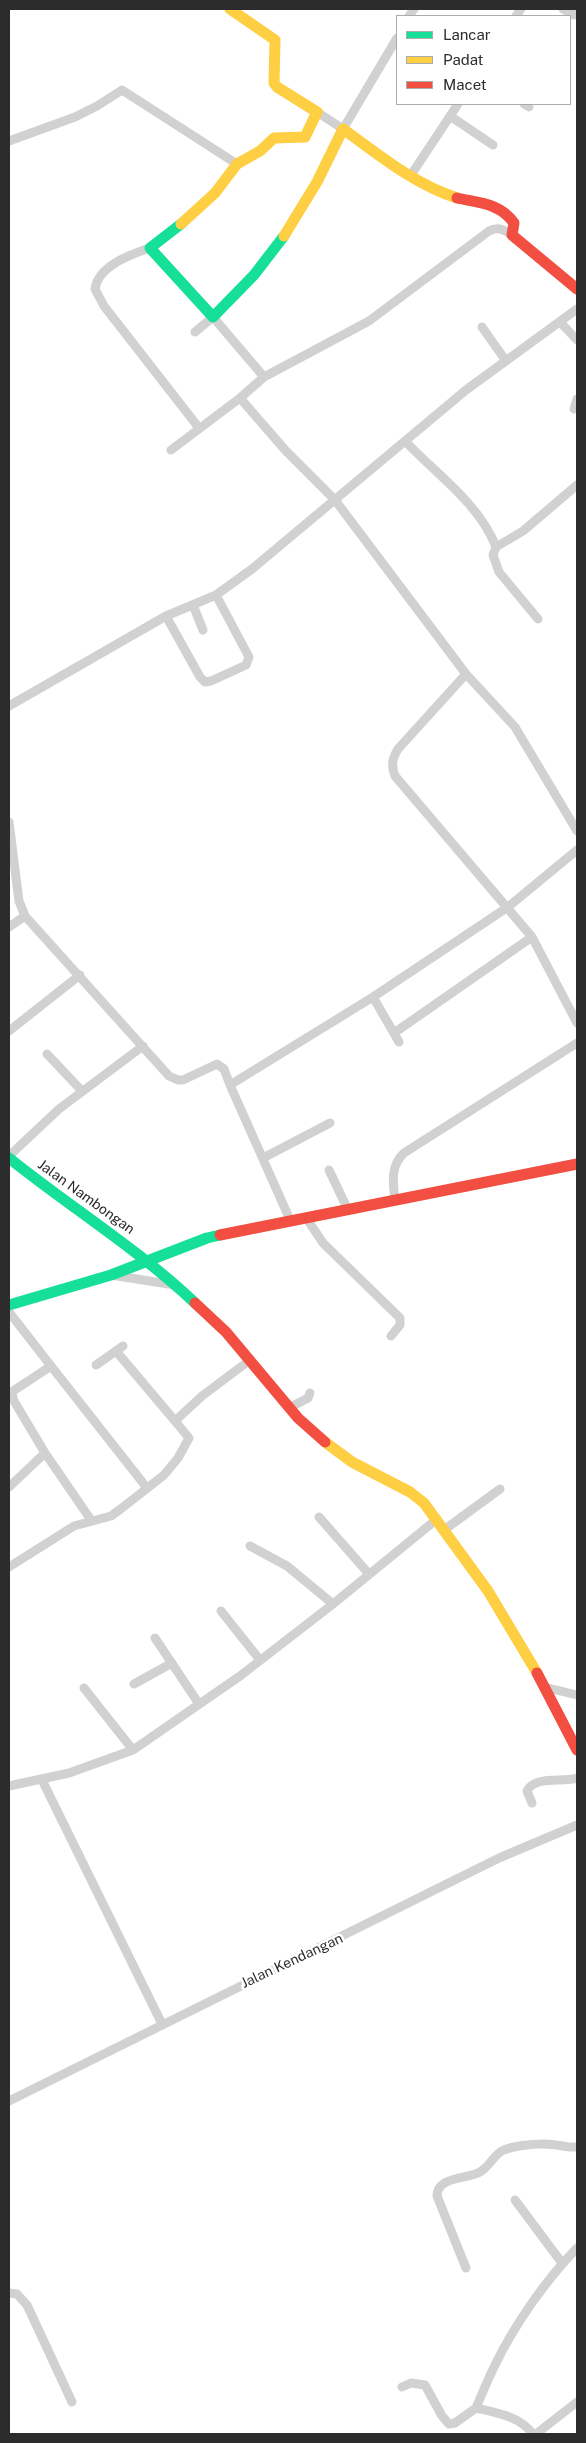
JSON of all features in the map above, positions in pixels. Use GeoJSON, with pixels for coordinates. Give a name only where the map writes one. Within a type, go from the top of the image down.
{"type":"FeatureCollection","features":[{"type":"Feature","properties":{"kind":"street"},"geometry":{"type":"LineString","coordinates":[[230,9],[275,40],[274,83],[277,87],[411,175],[448,195],[487,204],[506,213],[514,223],[512,235]]}},
{"type":"Feature","properties":{"kind":"street"},"geometry":{"type":"LineString","coordinates":[[563,9],[574,15],[577,14]]}},
{"type":"Feature","properties":{"kind":"street"},"geometry":{"type":"LineString","coordinates":[[195,332],[254,277],[289,228],[322,178],[343,130],[396,40]]}},
{"type":"Feature","properties":{"kind":"street"},"geometry":{"type":"LineString","coordinates":[[9,141],[75,117],[98,106],[122,90],[237,164]]}},
{"type":"Feature","properties":{"kind":"street"},"geometry":{"type":"LineString","coordinates":[[411,175],[457,105]]}},
{"type":"Feature","properties":{"kind":"street"},"geometry":{"type":"LineString","coordinates":[[200,428],[104,306],[95,289],[98,279],[125,257],[150,248],[193,215],[215,193],[237,164],[260,151],[274,138],[305,136],[317,112]]}},
{"type":"Feature","properties":{"kind":"street"},"geometry":{"type":"LineString","coordinates":[[450,116],[493,145]]}},
{"type":"Feature","properties":{"kind":"street"},"geometry":{"type":"LineString","coordinates":[[171,450],[240,398],[264,377],[369,321],[494,228],[503,229],[512,235],[577,290]]}},
{"type":"Feature","properties":{"kind":"street"},"geometry":{"type":"LineString","coordinates":[[150,248],[213,317],[264,377]]}},
{"type":"Feature","properties":{"kind":"street"},"geometry":{"type":"LineString","coordinates":[[9,706],[166,616],[216,595],[252,570],[466,390],[577,309]]}},
{"type":"Feature","properties":{"kind":"street"},"geometry":{"type":"LineString","coordinates":[[560,322],[577,340]]}},
{"type":"Feature","properties":{"kind":"street"},"geometry":{"type":"LineString","coordinates":[[482,327],[506,361]]}},
{"type":"Feature","properties":{"kind":"street"},"geometry":{"type":"LineString","coordinates":[[240,398],[286,451],[334,500],[466,674],[516,727],[577,830]]}},
{"type":"Feature","properties":{"kind":"street"},"geometry":{"type":"LineString","coordinates":[[574,410],[577,399]]}},
{"type":"Feature","properties":{"kind":"street"},"geometry":{"type":"LineString","coordinates":[[405,441],[476,512],[491,534],[496,547]]}},
{"type":"Feature","properties":{"kind":"street"},"geometry":{"type":"LineString","coordinates":[[538,619],[499,572],[493,554],[496,547],[523,531],[577,485]]}},
{"type":"Feature","properties":{"kind":"street"},"geometry":{"type":"LineString","coordinates":[[166,616],[200,677],[205,682],[211,681],[246,665],[249,660],[216,595]]}},
{"type":"Feature","properties":{"kind":"street"},"geometry":{"type":"LineString","coordinates":[[193,605],[203,630]]}},
{"type":"Feature","properties":{"kind":"street"},"geometry":{"type":"LineString","coordinates":[[466,674],[398,750],[392,762],[395,776],[532,937],[577,1023]]}},
{"type":"Feature","properties":{"kind":"street"},"geometry":{"type":"LineString","coordinates":[[9,822],[19,901],[25,916],[174,1079],[182,1080],[217,1064],[224,1069],[291,1222]]}},
{"type":"Feature","properties":{"kind":"street"},"geometry":{"type":"LineString","coordinates":[[230,1085],[373,996],[508,907],[577,850]]}},
{"type":"Feature","properties":{"kind":"street"},"geometry":{"type":"LineString","coordinates":[[9,926],[25,916]]}},
{"type":"Feature","properties":{"kind":"street"},"geometry":{"type":"LineString","coordinates":[[394,1033],[532,937]]}},
{"type":"Feature","properties":{"kind":"street"},"geometry":{"type":"LineString","coordinates":[[9,1031],[80,975]]}},
{"type":"Feature","properties":{"kind":"street"},"geometry":{"type":"LineString","coordinates":[[373,996],[399,1042]]}},
{"type":"Feature","properties":{"kind":"street"},"geometry":{"type":"LineString","coordinates":[[569,1007],[577,1001]]}},
{"type":"Feature","properties":{"kind":"street"},"geometry":{"type":"LineString","coordinates":[[395,1200],[394,1172],[398,1160],[404,1153],[577,1043]]}},
{"type":"Feature","properties":{"kind":"street"},"geometry":{"type":"LineString","coordinates":[[9,1157],[82,1091],[143,1046]]}},
{"type":"Feature","properties":{"kind":"street"},"geometry":{"type":"LineString","coordinates":[[47,1054],[82,1091]]}},
{"type":"Feature","properties":{"kind":"street"},"geometry":{"type":"LineString","coordinates":[[263,1158],[330,1123]]}},
{"type":"Feature","properties":{"kind":"street","name":"Jalan Nambongan"},"geometry":{"type":"LineString","coordinates":[[9,1157],[60,1199],[146,1260],[175,1285],[226,1332],[290,1408],[320,1439],[337,1453],[410,1492],[424,1503],[506,1620],[577,1750]]}},
{"type":"Feature","properties":{"kind":"street"},"geometry":{"type":"LineString","coordinates":[[9,1305],[111,1275],[207,1238],[526,1176],[577,1164]]}},
{"type":"Feature","properties":{"kind":"street"},"geometry":{"type":"LineString","coordinates":[[329,1170],[348,1210]]}},
{"type":"Feature","properties":{"kind":"street"},"geometry":{"type":"LineString","coordinates":[[307,1219],[323,1243],[400,1318],[400,1325],[391,1336]]}},
{"type":"Feature","properties":{"kind":"street"},"geometry":{"type":"LineString","coordinates":[[111,1275],[175,1285]]}},
{"type":"Feature","properties":{"kind":"street"},"geometry":{"type":"LineString","coordinates":[[9,1312],[148,1488]]}},
{"type":"Feature","properties":{"kind":"street"},"geometry":{"type":"LineString","coordinates":[[9,1567],[50,1539],[74,1526],[111,1516],[148,1488],[168,1469],[189,1439],[119,1349],[96,1365]]}},
{"type":"Feature","properties":{"kind":"street"},"geometry":{"type":"LineString","coordinates":[[175,1421],[202,1396],[250,1360]]}},
{"type":"Feature","properties":{"kind":"street"},"geometry":{"type":"LineString","coordinates":[[51,1366],[12,1394],[14,1401],[45,1453],[92,1520]]}},
{"type":"Feature","properties":{"kind":"street"},"geometry":{"type":"LineString","coordinates":[[290,1408],[308,1398],[310,1393]]}},
{"type":"Feature","properties":{"kind":"street"},"geometry":{"type":"LineString","coordinates":[[9,1487],[45,1453]]}},
{"type":"Feature","properties":{"kind":"street"},"geometry":{"type":"LineString","coordinates":[[444,1530],[500,1488]]}},
{"type":"Feature","properties":{"kind":"street"},"geometry":{"type":"LineString","coordinates":[[319,1517],[369,1574]]}},
{"type":"Feature","properties":{"kind":"street"},"geometry":{"type":"LineString","coordinates":[[9,1786],[42,1780],[133,1750],[260,1660],[333,1604],[437,1519]]}},
{"type":"Feature","properties":{"kind":"street"},"geometry":{"type":"LineString","coordinates":[[250,1546],[287,1566],[333,1604]]}},
{"type":"Feature","properties":{"kind":"street"},"geometry":{"type":"LineString","coordinates":[[220,1611],[260,1660]]}},
{"type":"Feature","properties":{"kind":"street"},"geometry":{"type":"LineString","coordinates":[[155,1638],[199,1704]]}},
{"type":"Feature","properties":{"kind":"street"},"geometry":{"type":"LineString","coordinates":[[134,1684],[172,1664]]}},
{"type":"Feature","properties":{"kind":"street"},"geometry":{"type":"LineString","coordinates":[[544,1687],[577,1695]]}},
{"type":"Feature","properties":{"kind":"street"},"geometry":{"type":"LineString","coordinates":[[84,1688],[133,1750]]}},
{"type":"Feature","properties":{"kind":"street"},"geometry":{"type":"LineString","coordinates":[[532,1803],[527,1790],[529,1786],[537,1782],[577,1778]]}},
{"type":"Feature","properties":{"kind":"street"},"geometry":{"type":"LineString","coordinates":[[42,1780],[162,2024]]}},
{"type":"Feature","properties":{"kind":"street","name":"Jalan Kendangan"},"geometry":{"type":"LineString","coordinates":[[9,2101],[499,1858],[577,1825]]}},
{"type":"Feature","properties":{"kind":"street"},"geometry":{"type":"LineString","coordinates":[[466,2268],[437,2196],[439,2188],[448,2181],[479,2173],[489,2166],[503,2150],[542,2144],[566,2148],[577,2147]]}},
{"type":"Feature","properties":{"kind":"street"},"geometry":{"type":"LineString","coordinates":[[516,2200],[530,2222],[562,2263]]}},
{"type":"Feature","properties":{"kind":"street"},"geometry":{"type":"LineString","coordinates":[[402,2387],[412,2383],[425,2385],[442,2416],[449,2424],[455,2424],[476,2408],[506,2346],[541,2289],[577,2248]]}},
{"type":"Feature","properties":{"kind":"street"},"geometry":{"type":"LineString","coordinates":[[9,2293],[17,2294],[27,2305],[72,2402]]}},
{"type":"Feature","properties":{"kind":"street"},"geometry":{"type":"LineString","coordinates":[[476,2408],[507,2415],[528,2427],[535,2434],[577,2402]]}},
{"type":"Feature","properties":{"kind":"traffic: fast"},"geometry":{"type":"LineString","coordinates":[[181,224],[150,248],[213,317],[254,275],[284,236]]}},
{"type":"Feature","properties":{"kind":"traffic: fast"},"geometry":{"type":"LineString","coordinates":[[9,1158],[127,1246],[195,1303]]}},
{"type":"Feature","properties":{"kind":"traffic: fast"},"geometry":{"type":"LineString","coordinates":[[9,1305],[111,1275],[207,1238],[220,1235]]}},
{"type":"Feature","properties":{"kind":"traffic: slow"},"geometry":{"type":"LineString","coordinates":[[181,224],[215,193],[237,164],[260,151],[274,138],[305,137],[317,112],[277,87],[274,83],[275,40],[230,9]]}},
{"type":"Feature","properties":{"kind":"traffic: slow"},"geometry":{"type":"LineString","coordinates":[[284,236],[317,182],[343,129],[412,177],[457,198]]}},
{"type":"Feature","properties":{"kind":"traffic: slow"},"geometry":{"type":"LineString","coordinates":[[325,1442],[352,1462],[410,1492],[424,1503],[488,1591],[537,1673]]}},
{"type":"Feature","properties":{"kind":"traffic: jam"},"geometry":{"type":"LineString","coordinates":[[457,198],[488,205],[502,211],[514,223],[512,235],[577,289]]}},
{"type":"Feature","properties":{"kind":"traffic: jam"},"geometry":{"type":"LineString","coordinates":[[220,1235],[577,1164]]}},
{"type":"Feature","properties":{"kind":"traffic: jam"},"geometry":{"type":"LineString","coordinates":[[195,1303],[226,1332],[298,1418],[325,1442]]}},
{"type":"Feature","properties":{"kind":"traffic: jam"},"geometry":{"type":"LineString","coordinates":[[537,1673],[577,1750]]}}]}
